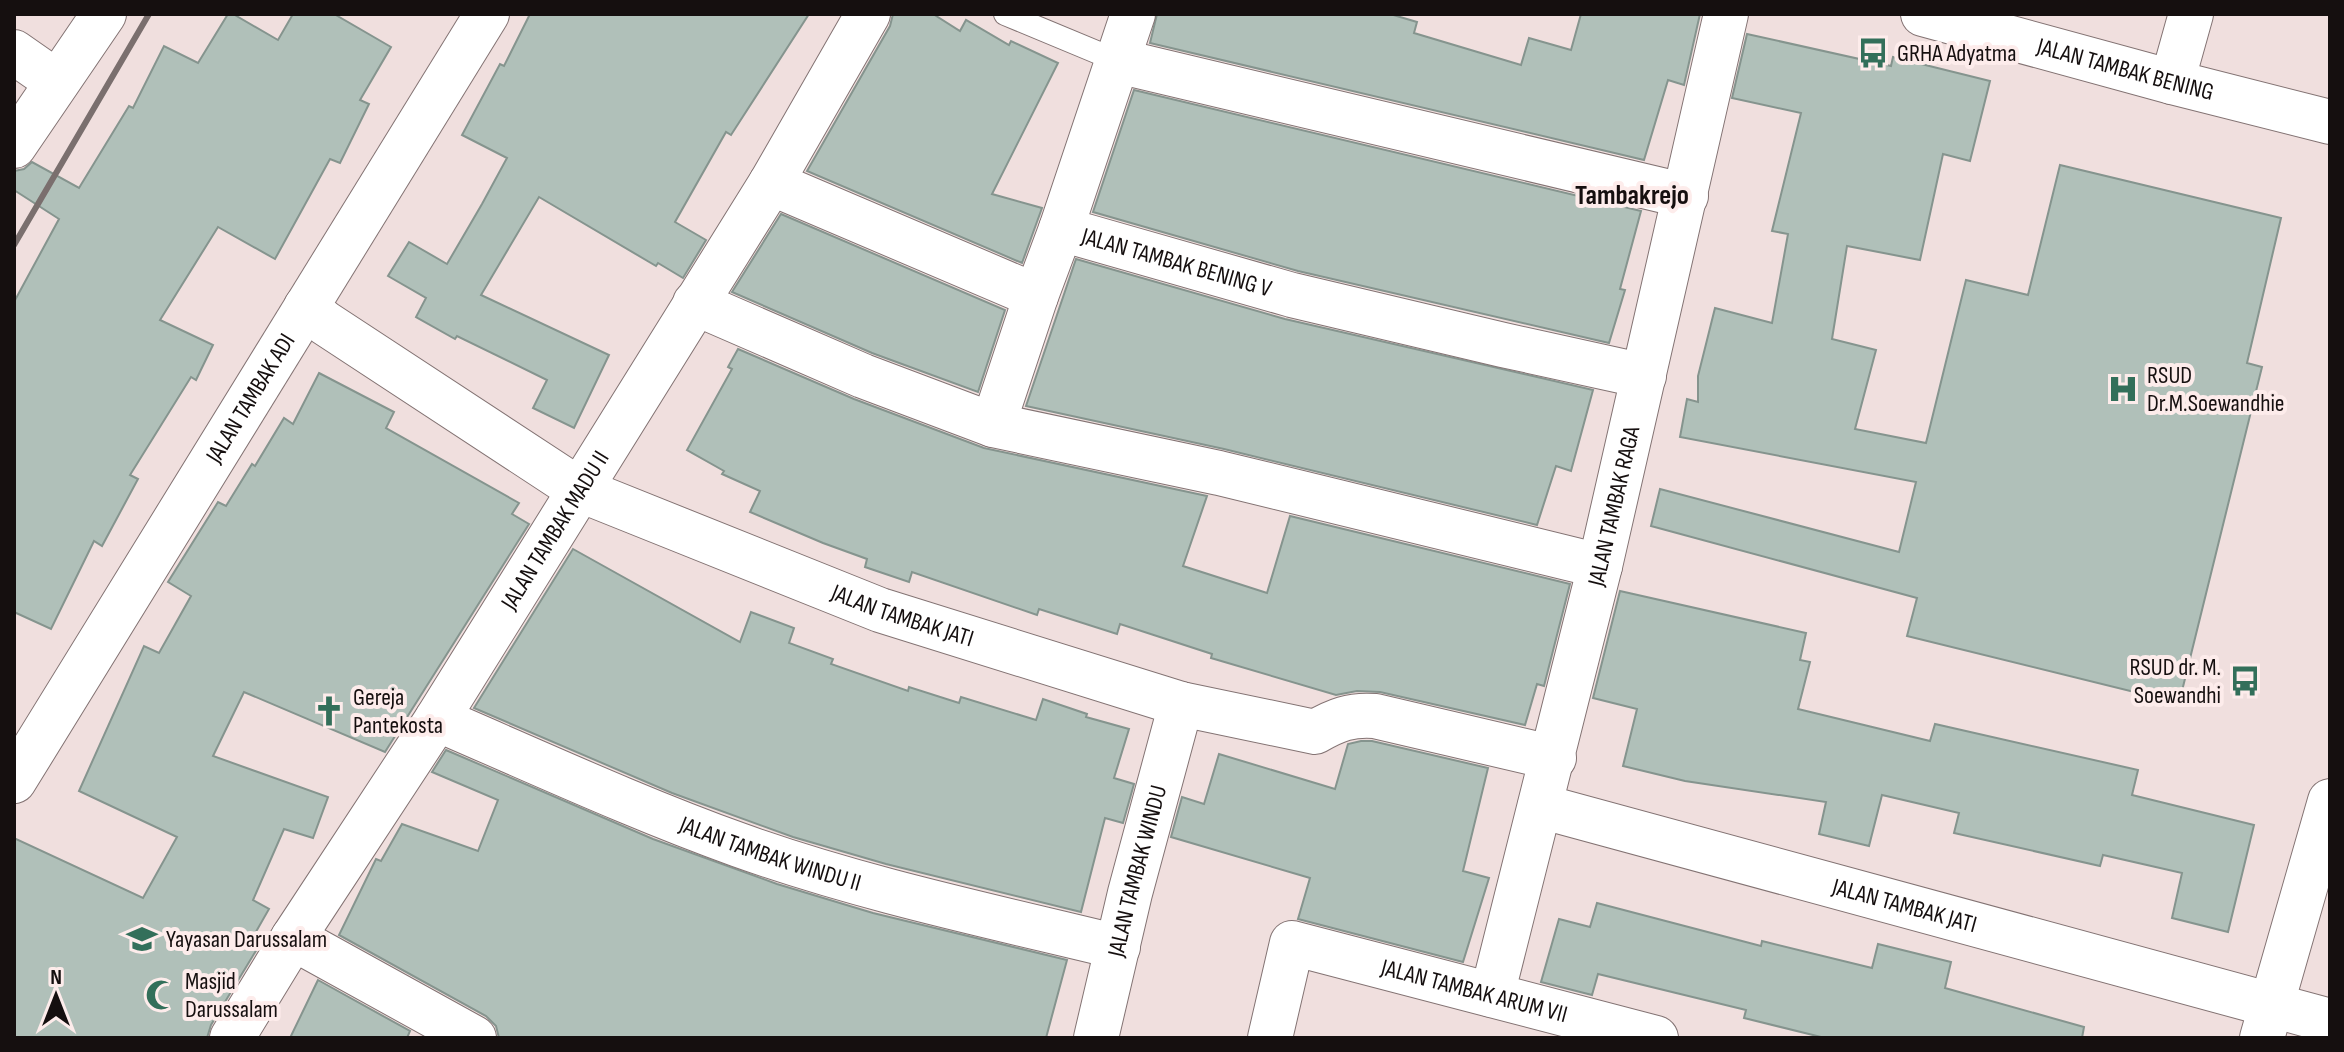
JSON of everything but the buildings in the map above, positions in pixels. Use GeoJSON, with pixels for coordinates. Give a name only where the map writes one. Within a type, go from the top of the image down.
{"type":"FeatureCollection","features":[{"type":"Feature","properties":{"kind":"street"},"geometry":{"type":"LineString","coordinates":[[14,146],[104,14]]}},
{"type":"Feature","properties":{"kind":"street","name":"JALAN TAMBAK ADI"},"geometry":{"type":"LineString","coordinates":[[14,781],[487,14]]}},
{"type":"Feature","properties":{"kind":"street","name":"JALAN TAMBAK MADU II"},"geometry":{"type":"LineString","coordinates":[[232,1038],[293,938],[437,719],[771,183],[868,14]]}},
{"type":"Feature","properties":{"kind":"street"},"geometry":{"type":"LineString","coordinates":[[1061,229],[1133,14]]}},
{"type":"Feature","properties":{"kind":"street","name":"JALAN TAMBAK RAGA"},"geometry":{"type":"LineString","coordinates":[[1492,995],[1600,566],[1726,14]]}},
{"type":"Feature","properties":{"kind":"street","name":"JALAN TAMBAK BENING"},"geometry":{"type":"LineString","coordinates":[[1923,14],[2330,122]]}},
{"type":"Feature","properties":{"kind":"street"},"geometry":{"type":"LineString","coordinates":[[2172,82],[2191,14]]}},
{"type":"Feature","properties":{"kind":"street"},"geometry":{"type":"LineString","coordinates":[[14,52],[57,82]]}},
{"type":"Feature","properties":{"kind":"street"},"geometry":{"type":"LineString","coordinates":[[1118,61],[1686,196]]}},
{"type":"Feature","properties":{"kind":"street"},"geometry":{"type":"LineString","coordinates":[[771,183],[1036,296]]}},
{"type":"Feature","properties":{"kind":"street","name":"JALAN TAMBAK BENING V"},"geometry":{"type":"LineString","coordinates":[[993,425],[1061,229],[1292,295],[1644,376]]}},
{"type":"Feature","properties":{"kind":"street"},"geometry":{"type":"LineString","coordinates":[[695,303],[863,376],[993,425],[1219,473],[1600,566]]}},
{"type":"Feature","properties":{"kind":"street","name":"JALAN TAMBAK JATI"},"geometry":{"type":"LineString","coordinates":[[306,307],[325,323],[578,489],[880,610],[1181,704],[1315,732],[1338,719],[1356,715],[1375,716],[1554,758]]}},
{"type":"Feature","properties":{"kind":"street","name":"JALAN TAMBAK WINDU"},"geometry":{"type":"LineString","coordinates":[[1096,1038],[1130,893],[1181,704]]}},
{"type":"Feature","properties":{"kind":"street","name":"JALAN TAMBAK WINDU II"},"geometry":{"type":"LineString","coordinates":[[437,719],[740,845],[871,887],[1118,947]]}},
{"type":"Feature","properties":{"kind":"street"},"geometry":{"type":"LineString","coordinates":[[2266,1022],[2330,801]]}},
{"type":"Feature","properties":{"kind":"street","name":"JALAN TAMBAK JATI"},"geometry":{"type":"LineString","coordinates":[[1540,806],[2266,1022],[2330,1021]]}},
{"type":"Feature","properties":{"kind":"street"},"geometry":{"type":"LineString","coordinates":[[293,938],[474,1038]]}},
{"type":"Feature","properties":{"kind":"street","name":"JALAN TAMBAK ARUM VII"},"geometry":{"type":"LineString","coordinates":[[1270,1038],[1292,943],[1656,1038]]}},
{"type":"Feature","properties":{"kind":"lane"},"geometry":{"type":"LineString","coordinates":[[1005,14],[1118,61]]}},
{"type":"Feature","properties":{"kind":"railway"},"geometry":{"type":"LineString","coordinates":[[14,245],[149,14]]}},
{"type":"Feature","properties":{"kind":"place","name":"GRHA Adyatma"},"geometry":{"type":"Point","coordinates":[1873,53]}},
{"type":"Feature","properties":{"kind":"place","name":"RSUD Dr.M.Soewandhie"},"geometry":{"type":"Point","coordinates":[2123,389]}},
{"type":"Feature","properties":{"kind":"place","name":"RSUD dr. M. Soewandhi"},"geometry":{"type":"Point","coordinates":[2245,681]}},
{"type":"Feature","properties":{"kind":"place","name":"Gereja Pantekosta"},"geometry":{"type":"Point","coordinates":[329,711]}},
{"type":"Feature","properties":{"kind":"place","name":"Yayasan Darussalam"},"geometry":{"type":"Point","coordinates":[142,939]}},
{"type":"Feature","properties":{"kind":"place","name":"Masjid Darussalam"},"geometry":{"type":"Point","coordinates":[161,995]}},
{"type":"Feature","properties":{"kind":"district","name":"Tambakrejo"},"geometry":{"type":"Point","coordinates":[1632,194]}}]}
